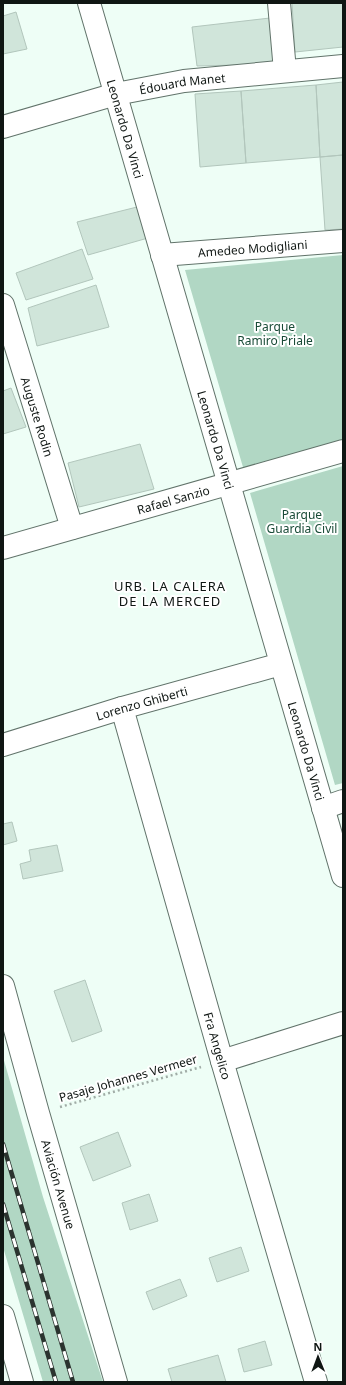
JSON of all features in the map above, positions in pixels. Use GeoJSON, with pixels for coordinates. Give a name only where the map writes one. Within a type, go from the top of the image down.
{"type":"FeatureCollection","features":[{"type":"Feature","properties":{"kind":"street","name":"Leonardo Da Vinci"},"geometry":{"type":"LineString","coordinates":[[89,3],[281,664],[333,805],[343,876]]}},
{"type":"Feature","properties":{"kind":"street"},"geometry":{"type":"LineString","coordinates":[[279,3],[285,71]]}},
{"type":"Feature","properties":{"kind":"street","name":"Édouard Manet"},"geometry":{"type":"LineString","coordinates":[[3,127],[116,94],[184,81],[343,66]]}},
{"type":"Feature","properties":{"kind":"street","name":"Amedeo Modigliani"},"geometry":{"type":"LineString","coordinates":[[162,255],[343,241]]}},
{"type":"Feature","properties":{"kind":"street","name":"Auguste Rodin"},"geometry":{"type":"LineString","coordinates":[[3,305],[72,528]]}},
{"type":"Feature","properties":{"kind":"street","name":"Rafael Sanzio"},"geometry":{"type":"LineString","coordinates":[[3,548],[343,451]]}},
{"type":"Feature","properties":{"kind":"street","name":"Lorenzo Ghiberti"},"geometry":{"type":"LineString","coordinates":[[3,745],[122,708],[281,664]]}},
{"type":"Feature","properties":{"kind":"street","name":"Fra Angelico"},"geometry":{"type":"LineString","coordinates":[[122,708],[222,1061],[316,1382]]}},
{"type":"Feature","properties":{"kind":"street","name":"Aviación Avenue"},"geometry":{"type":"LineString","coordinates":[[3,986],[116,1382]]}},
{"type":"Feature","properties":{"kind":"street"},"geometry":{"type":"LineString","coordinates":[[222,1061],[343,1023]]}},
{"type":"Feature","properties":{"kind":"street"},"geometry":{"type":"LineString","coordinates":[[3,1316],[7,1345],[22,1382]]}},
{"type":"Feature","properties":{"kind":"path","name":"Pasaje Johannes Vermeer"},"geometry":{"type":"LineString","coordinates":[[38,1113],[222,1061]]}},
{"type":"Feature","properties":{"kind":"green space","name":"Parque Ramiro Priale"},"geometry":{"type":"Polygon","coordinates":[[[343,255],[343,445],[245,474],[185,270],[343,255]]]}},
{"type":"Feature","properties":{"kind":"green space","name":"Parque Guardia Civil"},"geometry":{"type":"Polygon","coordinates":[[[343,466],[343,783],[335,785],[250,493],[343,466]]]}},
{"type":"Feature","properties":{"kind":"green space"},"geometry":{"type":"Polygon","coordinates":[[[3,1057],[43,1197],[103,1382],[43,1382],[3,1247],[3,1057]]]}},
{"type":"Feature","properties":{"kind":"building"},"geometry":{"type":"Polygon","coordinates":[[[292,3],[343,3],[343,47],[295,52],[292,3]]]}},
{"type":"Feature","properties":{"kind":"building"},"geometry":{"type":"Polygon","coordinates":[[[16,12],[27,49],[3,54],[3,16],[16,12]]]}},
{"type":"Feature","properties":{"kind":"building"},"geometry":{"type":"Polygon","coordinates":[[[270,18],[275,64],[197,66],[192,27],[270,18]]]}},
{"type":"Feature","properties":{"kind":"building"},"geometry":{"type":"Polygon","coordinates":[[[343,82],[343,155],[320,157],[316,85],[343,82]]]}},
{"type":"Feature","properties":{"kind":"building"},"geometry":{"type":"Polygon","coordinates":[[[316,85],[320,157],[246,163],[241,91],[316,85]]]}},
{"type":"Feature","properties":{"kind":"building"},"geometry":{"type":"Polygon","coordinates":[[[241,91],[246,163],[200,167],[195,94],[241,91]]]}},
{"type":"Feature","properties":{"kind":"building"},"geometry":{"type":"Polygon","coordinates":[[[343,155],[343,229],[325,230],[320,157],[343,155]]]}},
{"type":"Feature","properties":{"kind":"building"},"geometry":{"type":"Polygon","coordinates":[[[137,207],[148,238],[88,255],[77,222],[137,207]]]}},
{"type":"Feature","properties":{"kind":"building"},"geometry":{"type":"Polygon","coordinates":[[[82,249],[93,279],[26,300],[16,273],[82,249]]]}},
{"type":"Feature","properties":{"kind":"building"},"geometry":{"type":"Polygon","coordinates":[[[96,285],[109,327],[37,346],[28,308],[96,285]]]}},
{"type":"Feature","properties":{"kind":"building"},"geometry":{"type":"Polygon","coordinates":[[[11,388],[26,427],[3,434],[3,391],[11,388]]]}},
{"type":"Feature","properties":{"kind":"building"},"geometry":{"type":"Polygon","coordinates":[[[140,444],[154,489],[79,507],[68,463],[140,444]]]}},
{"type":"Feature","properties":{"kind":"building"},"geometry":{"type":"Polygon","coordinates":[[[12,822],[17,841],[3,845],[3,824],[12,822]]]}},
{"type":"Feature","properties":{"kind":"building"},"geometry":{"type":"Polygon","coordinates":[[[57,845],[63,871],[23,879],[20,864],[31,861],[29,850],[57,845]]]}},
{"type":"Feature","properties":{"kind":"building"},"geometry":{"type":"Polygon","coordinates":[[[85,980],[102,1031],[72,1042],[54,991],[85,980]]]}},
{"type":"Feature","properties":{"kind":"building"},"geometry":{"type":"Polygon","coordinates":[[[118,1132],[131,1166],[93,1181],[80,1147],[118,1132]]]}},
{"type":"Feature","properties":{"kind":"building"},"geometry":{"type":"Polygon","coordinates":[[[149,1194],[158,1221],[130,1230],[122,1203],[149,1194]]]}},
{"type":"Feature","properties":{"kind":"building"},"geometry":{"type":"Polygon","coordinates":[[[241,1247],[249,1271],[217,1282],[209,1258],[241,1247]]]}},
{"type":"Feature","properties":{"kind":"building"},"geometry":{"type":"Polygon","coordinates":[[[180,1279],[187,1296],[153,1310],[146,1292],[180,1279]]]}},
{"type":"Feature","properties":{"kind":"building"},"geometry":{"type":"Polygon","coordinates":[[[265,1341],[272,1365],[244,1372],[238,1349],[265,1341]]]}},
{"type":"Feature","properties":{"kind":"building"},"geometry":{"type":"Polygon","coordinates":[[[218,1355],[226,1382],[172,1382],[168,1369],[218,1355]]]}},
{"type":"Feature","properties":{"kind":"railway"},"geometry":{"type":"LineString","coordinates":[[3,1144],[73,1382]]}},
{"type":"Feature","properties":{"kind":"railway"},"geometry":{"type":"LineString","coordinates":[[3,1204],[56,1382]]}},
{"type":"Feature","properties":{"kind":"district","name":"URB. LA CALERA DE LA MERCED"},"geometry":{"type":"Point","coordinates":[170,594]}}]}
